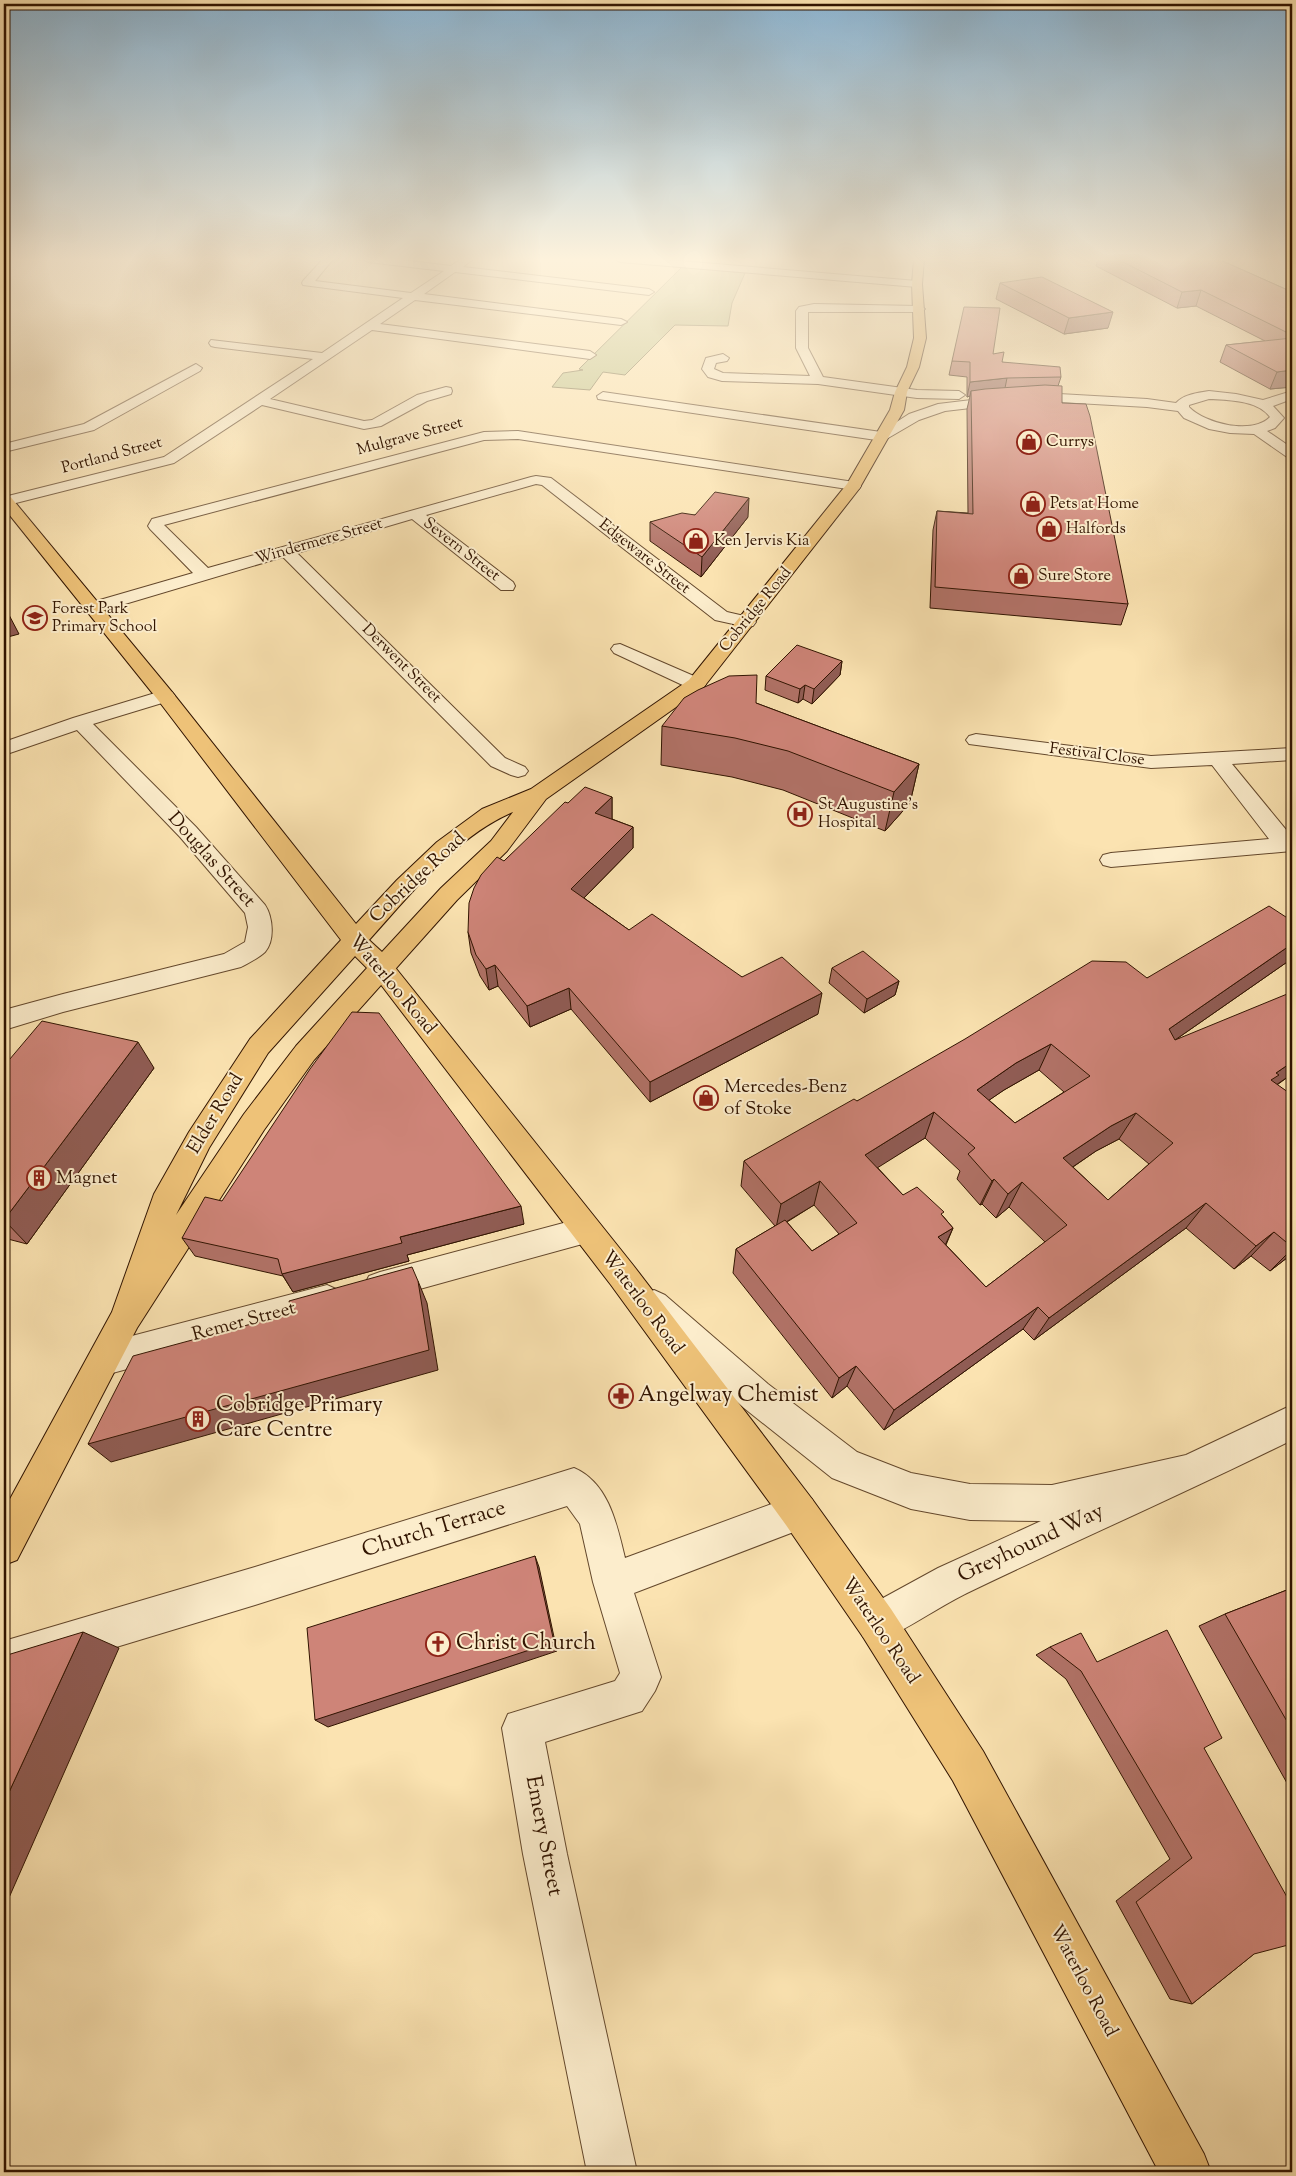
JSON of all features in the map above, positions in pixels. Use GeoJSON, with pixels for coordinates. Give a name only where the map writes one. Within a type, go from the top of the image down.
{"type":"FeatureCollection","features":[{"type":"Feature","properties":{"kind":"main road","name":"Cobridge Road"},"geometry":{"type":"LineString","coordinates":[[354,939],[405,885],[445,847],[490,814],[539,794],[696,684],[854,486],[897,410],[901,392],[915,361]]}},
{"type":"Feature","properties":{"kind":"main road","name":"Waterloo Road"},"geometry":{"type":"LineString","coordinates":[[5,501],[164,696],[354,939],[381,967],[622,1275],[799,1512],[878,1623],[968,1766],[1184,2172]]}},
{"type":"Feature","properties":{"kind":"main road","name":"Cobridge Road"},"geometry":{"type":"LineString","coordinates":[[381,967],[449,894],[499,846],[539,794]]}},
{"type":"Feature","properties":{"kind":"main road","name":"Elder Road"},"geometry":{"type":"LineString","coordinates":[[126,1318],[165,1203],[204,1133],[259,1046],[354,939]]}},
{"type":"Feature","properties":{"kind":"main road","name":"Elder Road"},"geometry":{"type":"LineString","coordinates":[[4,1547],[126,1318],[254,1122],[305,1053],[381,967]]}},
{"type":"Feature","properties":{"kind":"street","name":"Portland Street"},"geometry":{"type":"LineString","coordinates":[[5,501],[169,460],[319,361]]}},
{"type":"Feature","properties":{"kind":"street"},"geometry":{"type":"LineString","coordinates":[[578,367],[584,361]]}},
{"type":"Feature","properties":{"kind":"street"},"geometry":{"type":"LineString","coordinates":[[712,361],[710,361],[708,369],[712,374],[722,377],[818,380],[901,392],[970,396],[1048,397],[1147,403],[1182,408],[1190,417],[1212,426],[1242,430],[1256,429],[1275,423],[1277,418],[1275,413],[1262,404],[1236,397],[1209,395],[1188,400],[1183,403],[1182,408]]}},
{"type":"Feature","properties":{"kind":"street"},"geometry":{"type":"LineString","coordinates":[[808,361],[818,380]]}},
{"type":"Feature","properties":{"kind":"street"},"geometry":{"type":"LineString","coordinates":[[4,448],[89,427],[196,368]]}},
{"type":"Feature","properties":{"kind":"street"},"geometry":{"type":"LineString","coordinates":[[260,401],[364,425],[376,423],[422,398],[446,391]]}},
{"type":"Feature","properties":{"kind":"street"},"geometry":{"type":"LineString","coordinates":[[603,396],[883,437],[914,417],[943,407],[990,400],[1048,397]]}},
{"type":"Feature","properties":{"kind":"street"},"geometry":{"type":"LineString","coordinates":[[897,410],[970,396]]}},
{"type":"Feature","properties":{"kind":"street"},"geometry":{"type":"LineString","coordinates":[[1262,404],[1292,396]]}},
{"type":"Feature","properties":{"kind":"street"},"geometry":{"type":"LineString","coordinates":[[1256,429],[1292,454]]}},
{"type":"Feature","properties":{"kind":"street","name":"Mulgrave Street"},"geometry":{"type":"LineString","coordinates":[[205,575],[156,526],[158,522],[468,439],[500,436],[530,437],[854,486]]}},
{"type":"Feature","properties":{"kind":"street","name":"Windermere Street"},"geometry":{"type":"LineString","coordinates":[[92,608],[522,482],[546,481]]}},
{"type":"Feature","properties":{"kind":"street","name":"Edgeware Street"},"geometry":{"type":"LineString","coordinates":[[546,481],[721,616],[747,622]]}},
{"type":"Feature","properties":{"kind":"street","name":"Severn Street"},"geometry":{"type":"LineString","coordinates":[[415,514],[507,586]]}},
{"type":"Feature","properties":{"kind":"street","name":"Derwent Street"},"geometry":{"type":"LineString","coordinates":[[286,552],[498,762],[518,772]]}},
{"type":"Feature","properties":{"kind":"street"},"geometry":{"type":"LineString","coordinates":[[620,649],[696,684]]}},
{"type":"Feature","properties":{"kind":"street"},"geometry":{"type":"LineString","coordinates":[[4,749],[80,722],[164,696]]}},
{"type":"Feature","properties":{"kind":"street","name":"Douglas Street"},"geometry":{"type":"LineString","coordinates":[[4,1020],[63,1003],[232,961],[256,946],[260,928],[257,911],[188,832],[80,722]]}},
{"type":"Feature","properties":{"kind":"street","name":"Festival Close"},"geometry":{"type":"LineString","coordinates":[[976,740],[1151,762],[1292,754]]}},
{"type":"Feature","properties":{"kind":"street"},"geometry":{"type":"LineString","coordinates":[[1218,759],[1289,844]]}},
{"type":"Feature","properties":{"kind":"street"},"geometry":{"type":"LineString","coordinates":[[1111,859],[1289,844]]}},
{"type":"Feature","properties":{"kind":"street","name":"Remer Street"},"geometry":{"type":"LineString","coordinates":[[105,1359],[586,1230]]}},
{"type":"Feature","properties":{"kind":"street","name":"Greyhound Way"},"geometry":{"type":"LineString","coordinates":[[622,1275],[756,1396],[845,1465],[911,1491],[970,1502],[1052,1503],[1189,1472]]}},
{"type":"Feature","properties":{"kind":"street","name":"Greyhound Way"},"geometry":{"type":"LineString","coordinates":[[878,1623],[951,1581],[1189,1472],[1292,1422]]}},
{"type":"Feature","properties":{"kind":"street","name":"Church Terrace"},"geometry":{"type":"LineString","coordinates":[[4,1661],[255,1586],[574,1486],[596,1516],[612,1582]]}},
{"type":"Feature","properties":{"kind":"street"},"geometry":{"type":"LineString","coordinates":[[612,1582],[799,1512]]}},
{"type":"Feature","properties":{"kind":"street","name":"Emery Street"},"geometry":{"type":"LineString","coordinates":[[612,1582],[641,1677],[628,1697],[522,1728],[545,1854],[612,2172]]}},
{"type":"Feature","properties":{"kind":"green space"},"geometry":{"type":"Polygon","coordinates":[[[588,361],[639,361],[625,375],[603,372],[590,390],[552,387],[563,373],[583,370],[579,369],[588,361]]]}},
{"type":"Feature","properties":{"kind":"building"},"geometry":{"type":"Polygon","coordinates":[[[952,361],[1002,361],[1060,367],[1061,377],[1007,378],[970,382],[970,362],[952,361]]]}},
{"type":"Feature","properties":{"kind":"building"},"geometry":{"type":"Polygon","coordinates":[[[1255,361],[1292,361],[1292,370],[1277,372],[1255,361]]]}},
{"type":"Feature","properties":{"kind":"building"},"geometry":{"type":"Polygon","coordinates":[[[1045,385],[1062,386],[1062,403],[1086,404],[1128,604],[935,587],[937,511],[973,514],[971,391],[1045,385]]]}},
{"type":"Feature","properties":{"kind":"building"},"geometry":{"type":"Polygon","coordinates":[[[715,492],[749,498],[702,557],[650,522],[682,513],[695,515],[715,492]]]}},
{"type":"Feature","properties":{"kind":"building"},"geometry":{"type":"Polygon","coordinates":[[[4,606],[8,613],[4,615],[4,606]]]}},
{"type":"Feature","properties":{"kind":"building"},"geometry":{"type":"Polygon","coordinates":[[[797,645],[842,661],[814,689],[805,685],[800,689],[766,676],[797,645]]]}},
{"type":"Feature","properties":{"kind":"building"},"geometry":{"type":"Polygon","coordinates":[[[757,675],[756,703],[919,764],[894,792],[788,751],[735,738],[662,726],[684,698],[698,690],[729,676],[757,675]]]}},
{"type":"Feature","properties":{"kind":"building"},"geometry":{"type":"Polygon","coordinates":[[[585,787],[612,797],[595,813],[633,827],[571,889],[629,930],[652,914],[742,977],[782,957],[822,993],[650,1082],[569,988],[527,1006],[495,965],[486,969],[476,955],[468,932],[469,903],[481,875],[497,857],[504,861],[565,802],[568,803],[585,787]]]}},
{"type":"Feature","properties":{"kind":"building"},"geometry":{"type":"Polygon","coordinates":[[[1269,906],[1292,921],[1292,944],[1169,1029],[1175,1040],[1292,992],[1292,1062],[1276,1073],[1279,1075],[1271,1080],[1292,1095],[1292,1247],[1274,1232],[1256,1246],[1206,1203],[1049,1318],[1038,1307],[894,1410],[856,1366],[839,1378],[736,1249],[785,1220],[812,1251],[857,1223],[820,1181],[781,1204],[744,1161],[854,1099],[857,1101],[965,1039],[1092,961],[1126,962],[1147,978],[1269,906]],[[1051,1044],[1016,1063],[977,1090],[1015,1123],[1090,1076],[1051,1044]],[[934,1112],[865,1155],[903,1195],[917,1187],[944,1212],[941,1214],[953,1228],[938,1237],[986,1287],[1067,1225],[1022,1182],[1008,1194],[994,1179],[992,1181],[968,1154],[975,1148],[934,1112]],[[1136,1113],[1111,1126],[1063,1158],[1108,1200],[1173,1143],[1136,1113]]]}},
{"type":"Feature","properties":{"kind":"building"},"geometry":{"type":"Polygon","coordinates":[[[863,951],[899,981],[867,999],[832,968],[863,951]]]}},
{"type":"Feature","properties":{"kind":"building"},"geometry":{"type":"Polygon","coordinates":[[[352,1012],[379,1013],[521,1206],[400,1237],[402,1243],[282,1274],[278,1259],[182,1238],[205,1197],[222,1201],[310,1069],[352,1012]]]}},
{"type":"Feature","properties":{"kind":"building"},"geometry":{"type":"Polygon","coordinates":[[[42,1021],[138,1042],[4,1220],[4,1066],[42,1021]]]}},
{"type":"Feature","properties":{"kind":"building"},"geometry":{"type":"Polygon","coordinates":[[[412,1267],[418,1281],[429,1350],[88,1444],[133,1356],[292,1313],[289,1301],[412,1267]]]}},
{"type":"Feature","properties":{"kind":"building","name":"Christ Church"},"geometry":{"type":"Polygon","coordinates":[[[535,1556],[554,1642],[315,1720],[307,1628],[535,1556]]]}},
{"type":"Feature","properties":{"kind":"building"},"geometry":{"type":"Polygon","coordinates":[[[1292,1588],[1292,1730],[1225,1614],[1292,1588]]]}},
{"type":"Feature","properties":{"kind":"building"},"geometry":{"type":"Polygon","coordinates":[[[1167,1630],[1222,1738],[1204,1748],[1292,1906],[1292,1944],[1254,1954],[1192,2004],[1136,1902],[1192,1858],[1081,1671],[1050,1647],[1081,1633],[1097,1662],[1167,1630]]]}},
{"type":"Feature","properties":{"kind":"building"},"geometry":{"type":"Polygon","coordinates":[[[83,1632],[4,1803],[4,1656],[83,1632]]]}},
{"type":"Feature","properties":{"kind":"place","name":"Currys"},"geometry":{"type":"Point","coordinates":[1029,442]}},
{"type":"Feature","properties":{"kind":"place","name":"Pets at Home"},"geometry":{"type":"Point","coordinates":[1033,504]}},
{"type":"Feature","properties":{"kind":"place","name":"Halfords"},"geometry":{"type":"Point","coordinates":[1049,529]}},
{"type":"Feature","properties":{"kind":"place","name":"Ken Jervis Kia"},"geometry":{"type":"Point","coordinates":[696,541]}},
{"type":"Feature","properties":{"kind":"place","name":"Sure Store"},"geometry":{"type":"Point","coordinates":[1021,576]}},
{"type":"Feature","properties":{"kind":"place","name":"Forest Park Primary School"},"geometry":{"type":"Point","coordinates":[35,618]}},
{"type":"Feature","properties":{"kind":"place","name":"St Augustine's Hospital"},"geometry":{"type":"Point","coordinates":[800,814]}},
{"type":"Feature","properties":{"kind":"place","name":"Mercedes-Benz of Stoke"},"geometry":{"type":"Point","coordinates":[706,1098]}},
{"type":"Feature","properties":{"kind":"place","name":"Magnet"},"geometry":{"type":"Point","coordinates":[39,1178]}},
{"type":"Feature","properties":{"kind":"place","name":"Angelway Chemist"},"geometry":{"type":"Point","coordinates":[621,1396]}},
{"type":"Feature","properties":{"kind":"place","name":"Cobridge Primary Care Centre"},"geometry":{"type":"Point","coordinates":[198,1419]}},
{"type":"Feature","properties":{"kind":"place","name":"Christ Church"},"geometry":{"type":"Point","coordinates":[438,1644]}}]}
